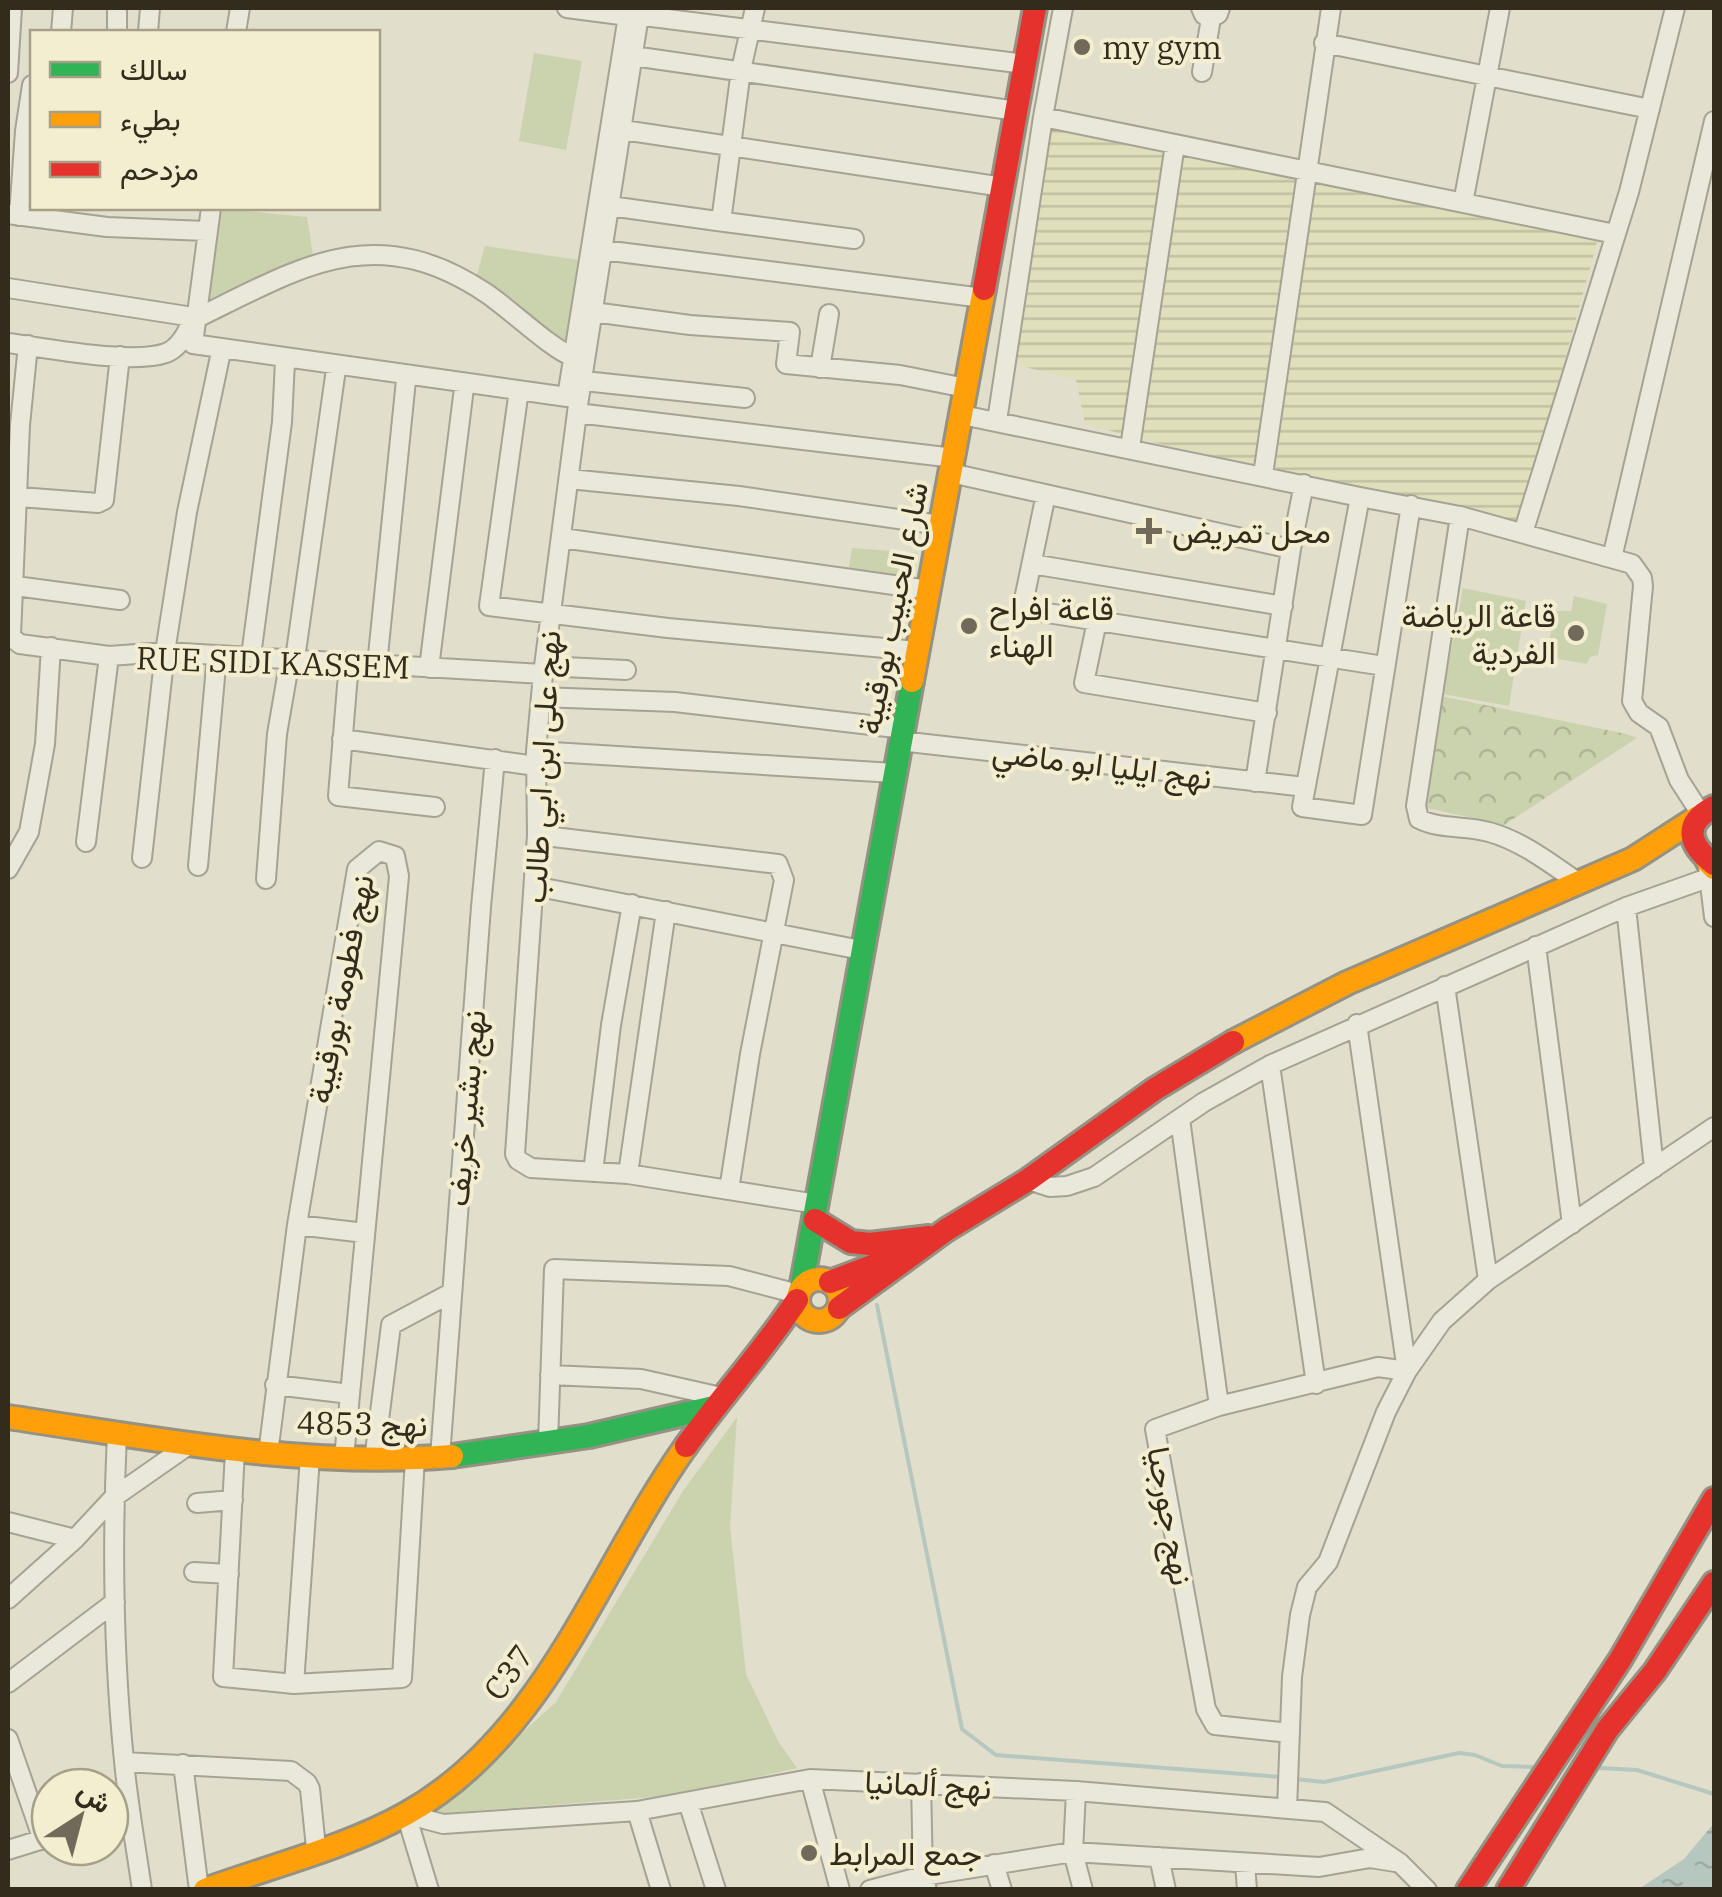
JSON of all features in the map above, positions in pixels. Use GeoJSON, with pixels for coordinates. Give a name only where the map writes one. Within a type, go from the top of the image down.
{"type":"FeatureCollection","features":[{"type":"Feature","properties":{"kind":"main road","name":"شارع الحبيب بورقيبة"},"geometry":{"type":"LineString","coordinates":[[799,1294],[1035,8]]}},
{"type":"Feature","properties":{"kind":"main road"},"geometry":{"type":"LineString","coordinates":[[752,1363],[809,1282],[827,1281],[889,1260],[1028,1180],[1155,1088],[1244,1035],[1317,997],[1633,860],[1705,812]]}},
{"type":"Feature","properties":{"kind":"main road"},"geometry":{"type":"LineString","coordinates":[[1705,812],[1692,833],[1693,842],[1711,868]]}},
{"type":"Feature","properties":{"kind":"main road"},"geometry":{"type":"LineString","coordinates":[[1633,860],[1668,855],[1711,868]]}},
{"type":"Feature","properties":{"kind":"main road"},"geometry":{"type":"LineString","coordinates":[[816,1212],[852,1242],[870,1244],[937,1233]]}},
{"type":"Feature","properties":{"kind":"main road"},"geometry":{"type":"LineString","coordinates":[[816,1212],[827,1281],[840,1296],[830,1315]]}},
{"type":"Feature","properties":{"kind":"main road"},"geometry":{"type":"LineString","coordinates":[[752,1363],[830,1315],[937,1233]]}},
{"type":"Feature","properties":{"kind":"main road"},"geometry":{"type":"LineString","coordinates":[[799,1294],[804,1316],[830,1315]]}},
{"type":"Feature","properties":{"kind":"main road","name":"C37"},"geometry":{"type":"LineString","coordinates":[[211,1888],[406,1814],[449,1784],[498,1739],[523,1710],[572,1636],[672,1466],[717,1402],[752,1363]]}},
{"type":"Feature","properties":{"kind":"main road","name":"نهج 4853"},"geometry":{"type":"LineString","coordinates":[[8,1417],[235,1451],[374,1460],[440,1457],[548,1443],[652,1424],[717,1402]]}},
{"type":"Feature","properties":{"kind":"main road"},"geometry":{"type":"LineString","coordinates":[[1468,1890],[1620,1660],[1714,1499]]}},
{"type":"Feature","properties":{"kind":"main road"},"geometry":{"type":"LineString","coordinates":[[1508,1890],[1606,1730],[1655,1670],[1714,1583]]}},
{"type":"Feature","properties":{"kind":"street"},"geometry":{"type":"LineString","coordinates":[[8,76],[12,8]]}},
{"type":"Feature","properties":{"kind":"street"},"geometry":{"type":"LineString","coordinates":[[211,210],[193,344],[567,396],[628,16],[567,8]]}},
{"type":"Feature","properties":{"kind":"street"},"geometry":{"type":"LineString","coordinates":[[590,8],[640,15],[674,13],[748,28],[1025,64]]}},
{"type":"Feature","properties":{"kind":"street"},"geometry":{"type":"LineString","coordinates":[[718,221],[748,28],[755,8]]}},
{"type":"Feature","properties":{"kind":"street"},"geometry":{"type":"LineString","coordinates":[[997,422],[1063,8]]}},
{"type":"Feature","properties":{"kind":"street"},"geometry":{"type":"LineString","coordinates":[[1262,475],[1331,8]]}},
{"type":"Feature","properties":{"kind":"street"},"geometry":{"type":"LineString","coordinates":[[1464,203],[1500,8]]}},
{"type":"Feature","properties":{"kind":"street"},"geometry":{"type":"LineString","coordinates":[[1522,533],[1615,234],[1676,8]]}},
{"type":"Feature","properties":{"kind":"street"},"geometry":{"type":"LineString","coordinates":[[1202,72],[1211,11]]}},
{"type":"Feature","properties":{"kind":"street","name":"نهج على ابن ابي طالب"},"geometry":{"type":"LineString","coordinates":[[640,15],[577,410],[540,697],[536,758],[538,836],[515,1154],[531,1168],[628,1174],[728,1190],[816,1212]]}},
{"type":"Feature","properties":{"kind":"street"},"geometry":{"type":"LineString","coordinates":[[1324,43],[1650,109]]}},
{"type":"Feature","properties":{"kind":"street"},"geometry":{"type":"LineString","coordinates":[[632,56],[1016,111]]}},
{"type":"Feature","properties":{"kind":"street"},"geometry":{"type":"LineString","coordinates":[[30,97],[13,215],[74,215],[107,227],[206,231]]}},
{"type":"Feature","properties":{"kind":"street"},"geometry":{"type":"LineString","coordinates":[[1043,117],[1615,234]]}},
{"type":"Feature","properties":{"kind":"street"},"geometry":{"type":"LineString","coordinates":[[1612,558],[1714,121]]}},
{"type":"Feature","properties":{"kind":"street"},"geometry":{"type":"LineString","coordinates":[[622,130],[1003,188]]}},
{"type":"Feature","properties":{"kind":"street"},"geometry":{"type":"LineString","coordinates":[[1130,448],[1175,144]]}},
{"type":"Feature","properties":{"kind":"street"},"geometry":{"type":"LineString","coordinates":[[610,206],[854,238]]}},
{"type":"Feature","properties":{"kind":"street"},"geometry":{"type":"LineString","coordinates":[[107,227],[108,210]]}},
{"type":"Feature","properties":{"kind":"street"},"geometry":{"type":"LineString","coordinates":[[177,347],[194,318],[211,210]]}},
{"type":"Feature","properties":{"kind":"street"},"geometry":{"type":"LineString","coordinates":[[603,250],[983,298]]}},
{"type":"Feature","properties":{"kind":"street"},"geometry":{"type":"LineString","coordinates":[[8,288],[194,318],[301,269],[346,256],[391,254],[409,257],[468,281],[573,357]]}},
{"type":"Feature","properties":{"kind":"street"},"geometry":{"type":"LineString","coordinates":[[593,312],[690,325],[790,332],[786,364],[900,375],[966,388]]}},
{"type":"Feature","properties":{"kind":"street"},"geometry":{"type":"LineString","coordinates":[[820,368],[829,314]]}},
{"type":"Feature","properties":{"kind":"street"},"geometry":{"type":"LineString","coordinates":[[8,343],[120,356],[152,356],[177,347],[518,396],[577,410],[952,466],[1046,494],[1291,549]]}},
{"type":"Feature","properties":{"kind":"street"},"geometry":{"type":"LineString","coordinates":[[9,635],[28,346]]}},
{"type":"Feature","properties":{"kind":"street"},"geometry":{"type":"LineString","coordinates":[[142,858],[165,652],[188,512],[221,352]]}},
{"type":"Feature","properties":{"kind":"street"},"geometry":{"type":"LineString","coordinates":[[19,497],[104,500],[120,356]]}},
{"type":"Feature","properties":{"kind":"street"},"geometry":{"type":"LineString","coordinates":[[252,656],[282,422],[285,361]]}},
{"type":"Feature","properties":{"kind":"street"},"geometry":{"type":"LineString","coordinates":[[266,879],[277,734],[336,369]]}},
{"type":"Feature","properties":{"kind":"street"},"geometry":{"type":"LineString","coordinates":[[377,665],[406,380]]}},
{"type":"Feature","properties":{"kind":"street"},"geometry":{"type":"LineString","coordinates":[[584,380],[745,398]]}},
{"type":"Feature","properties":{"kind":"street"},"geometry":{"type":"LineString","coordinates":[[429,668],[464,388]]}},
{"type":"Feature","properties":{"kind":"street"},"geometry":{"type":"LineString","coordinates":[[688,426],[692,392]]}},
{"type":"Feature","properties":{"kind":"street"},"geometry":{"type":"LineString","coordinates":[[518,396],[489,606],[668,628],[917,650]]}},
{"type":"Feature","properties":{"kind":"street"},"geometry":{"type":"LineString","coordinates":[[962,414],[1412,505],[1632,564],[1644,586],[1632,700],[1639,713],[1659,727],[1679,780],[1705,812]]}},
{"type":"Feature","properties":{"kind":"street"},"geometry":{"type":"LineString","coordinates":[[569,479],[739,496],[940,524]]}},
{"type":"Feature","properties":{"kind":"street"},"geometry":{"type":"LineString","coordinates":[[1256,782],[1304,484]]}},
{"type":"Feature","properties":{"kind":"street"},"geometry":{"type":"LineString","coordinates":[[1046,494],[1022,609],[1384,666]]}},
{"type":"Feature","properties":{"kind":"street"},"geometry":{"type":"LineString","coordinates":[[1360,497],[1302,807],[1362,815],[1412,505]]}},
{"type":"Feature","properties":{"kind":"street"},"geometry":{"type":"LineString","coordinates":[[1460,516],[1416,806],[1419,819],[1438,827],[1471,828],[1505,838],[1579,883]]}},
{"type":"Feature","properties":{"kind":"street"},"geometry":{"type":"LineString","coordinates":[[562,538],[929,590]]}},
{"type":"Feature","properties":{"kind":"street"},"geometry":{"type":"LineString","coordinates":[[1032,564],[1283,606]]}},
{"type":"Feature","properties":{"kind":"street"},"geometry":{"type":"LineString","coordinates":[[10,586],[120,600]]}},
{"type":"Feature","properties":{"kind":"street"},"geometry":{"type":"LineString","coordinates":[[1096,620],[1084,683],[1267,713]]}},
{"type":"Feature","properties":{"kind":"street","name":"RUE SIDI KASSEM"},"geometry":{"type":"LineString","coordinates":[[9,635],[20,644],[109,656],[165,652],[429,668],[626,670]]}},
{"type":"Feature","properties":{"kind":"street"},"geometry":{"type":"LineString","coordinates":[[8,869],[29,832],[45,744],[51,647]]}},
{"type":"Feature","properties":{"kind":"street"},"geometry":{"type":"LineString","coordinates":[[198,866],[217,654]]}},
{"type":"Feature","properties":{"kind":"street"},"geometry":{"type":"LineString","coordinates":[[86,842],[109,656]]}},
{"type":"Feature","properties":{"kind":"street"},"geometry":{"type":"LineString","coordinates":[[349,662],[338,796],[435,807]]}},
{"type":"Feature","properties":{"kind":"street","name":"نهج ايليا ابو ماضي"},"geometry":{"type":"LineString","coordinates":[[540,697],[675,702],[1306,787]]}},
{"type":"Feature","properties":{"kind":"street"},"geometry":{"type":"LineString","coordinates":[[342,739],[495,759],[894,773]]}},
{"type":"Feature","properties":{"kind":"street","name":"نهج بشير خريف"},"geometry":{"type":"LineString","coordinates":[[440,1457],[495,759]]}},
{"type":"Feature","properties":{"kind":"street"},"geometry":{"type":"LineString","coordinates":[[538,836],[778,864],[784,880],[728,1190]]}},
{"type":"Feature","properties":{"kind":"street","name":"نهج فطومة بورقيبة"},"geometry":{"type":"LineString","coordinates":[[268,1454],[297,1224],[356,869],[379,850],[394,856],[400,876],[344,1458]]}},
{"type":"Feature","properties":{"kind":"street"},"geometry":{"type":"LineString","coordinates":[[1028,1180],[1050,1187],[1081,1182],[1270,1065],[1711,868],[1714,917]]}},
{"type":"Feature","properties":{"kind":"street"},"geometry":{"type":"LineString","coordinates":[[534,886],[861,950]]}},
{"type":"Feature","properties":{"kind":"street"},"geometry":{"type":"LineString","coordinates":[[593,1172],[611,1025],[632,904]]}},
{"type":"Feature","properties":{"kind":"street"},"geometry":{"type":"LineString","coordinates":[[1626,907],[1654,1168]]}},
{"type":"Feature","properties":{"kind":"street"},"geometry":{"type":"LineString","coordinates":[[628,1174],[666,910]]}},
{"type":"Feature","properties":{"kind":"street"},"geometry":{"type":"LineString","coordinates":[[1536,946],[1572,1224]]}},
{"type":"Feature","properties":{"kind":"street"},"geometry":{"type":"LineString","coordinates":[[1444,986],[1488,1280]]}},
{"type":"Feature","properties":{"kind":"street"},"geometry":{"type":"LineString","coordinates":[[1357,1024],[1407,1371]]}},
{"type":"Feature","properties":{"kind":"street"},"geometry":{"type":"LineString","coordinates":[[1270,1065],[1316,1384]]}},
{"type":"Feature","properties":{"kind":"street"},"geometry":{"type":"LineString","coordinates":[[1180,1120],[1220,1406]]}},
{"type":"Feature","properties":{"kind":"street"},"geometry":{"type":"LineString","coordinates":[[1287,1805],[1296,1643],[1307,1588],[1328,1562],[1386,1412],[1407,1371],[1442,1321],[1488,1280],[1714,1127]]}},
{"type":"Feature","properties":{"kind":"street"},"geometry":{"type":"LineString","coordinates":[[297,1224],[365,1233]]}},
{"type":"Feature","properties":{"kind":"street"},"geometry":{"type":"LineString","coordinates":[[548,1443],[554,1269],[728,1276],[799,1294]]}},
{"type":"Feature","properties":{"kind":"street"},"geometry":{"type":"LineString","coordinates":[[374,1460],[392,1326],[451,1293]]}},
{"type":"Feature","properties":{"kind":"street","name":"نهج جورجيا"},"geometry":{"type":"LineString","coordinates":[[1290,1733],[1215,1725],[1206,1708],[1155,1429],[1220,1406],[1378,1368],[1407,1371]]}},
{"type":"Feature","properties":{"kind":"street"},"geometry":{"type":"LineString","coordinates":[[550,1376],[641,1379],[717,1402]]}},
{"type":"Feature","properties":{"kind":"street"},"geometry":{"type":"LineString","coordinates":[[275,1385],[350,1394]]}},
{"type":"Feature","properties":{"kind":"street"},"geometry":{"type":"LineString","coordinates":[[117,1433],[115,1602],[125,1767]]}},
{"type":"Feature","properties":{"kind":"street"},"geometry":{"type":"LineString","coordinates":[[8,1599],[75,1539],[114,1497],[190,1444]]}},
{"type":"Feature","properties":{"kind":"street"},"geometry":{"type":"LineString","coordinates":[[235,1451],[222,1677],[294,1684],[402,1678],[415,1458]]}},
{"type":"Feature","properties":{"kind":"street"},"geometry":{"type":"LineString","coordinates":[[294,1684],[310,1456]]}},
{"type":"Feature","properties":{"kind":"street"},"geometry":{"type":"LineString","coordinates":[[197,1503],[233,1500]]}},
{"type":"Feature","properties":{"kind":"street"},"geometry":{"type":"LineString","coordinates":[[8,1522],[75,1539]]}},
{"type":"Feature","properties":{"kind":"street"},"geometry":{"type":"LineString","coordinates":[[194,1572],[229,1574]]}},
{"type":"Feature","properties":{"kind":"street"},"geometry":{"type":"LineString","coordinates":[[8,1683],[115,1602]]}},
{"type":"Feature","properties":{"kind":"street"},"geometry":{"type":"LineString","coordinates":[[8,1738],[30,1796]]}},
{"type":"Feature","properties":{"kind":"street"},"geometry":{"type":"LineString","coordinates":[[124,1762],[280,1768],[300,1776],[310,1789],[316,1848]]}},
{"type":"Feature","properties":{"kind":"street"},"geometry":{"type":"LineString","coordinates":[[183,1764],[211,1888]]}},
{"type":"Feature","properties":{"kind":"street"},"geometry":{"type":"LineString","coordinates":[[810,1778],[840,1890]]}},
{"type":"Feature","properties":{"kind":"street","name":"نهج ألمانيا"},"geometry":{"type":"LineString","coordinates":[[406,1814],[443,1824],[638,1811],[810,1778],[1287,1805],[1325,1812],[1400,1863],[1428,1890]]}},
{"type":"Feature","properties":{"kind":"street"},"geometry":{"type":"LineString","coordinates":[[922,1784],[925,1883]]}},
{"type":"Feature","properties":{"kind":"street"},"geometry":{"type":"LineString","coordinates":[[1076,1792],[1072,1852],[1082,1890]]}},
{"type":"Feature","properties":{"kind":"street"},"geometry":{"type":"LineString","coordinates":[[688,1802],[716,1890]]}},
{"type":"Feature","properties":{"kind":"street"},"geometry":{"type":"LineString","coordinates":[[130,1807],[142,1890]]}},
{"type":"Feature","properties":{"kind":"street"},"geometry":{"type":"LineString","coordinates":[[638,1811],[661,1890]]}},
{"type":"Feature","properties":{"kind":"street"},"geometry":{"type":"LineString","coordinates":[[406,1814],[429,1890]]}},
{"type":"Feature","properties":{"kind":"street"},"geometry":{"type":"LineString","coordinates":[[870,1890],[925,1883],[994,1864],[1072,1852],[1318,1867],[1370,1858],[1400,1863]]}},
{"type":"Feature","properties":{"kind":"street"},"geometry":{"type":"LineString","coordinates":[[1159,1857],[1166,1890]]}},
{"type":"Feature","properties":{"kind":"street"},"geometry":{"type":"LineString","coordinates":[[994,1864],[1002,1890]]}},
{"type":"Feature","properties":{"kind":"street"},"geometry":{"type":"LineString","coordinates":[[1245,1864],[1248,1890]]}},
{"type":"Feature","properties":{"kind":"green space"},"geometry":{"type":"Polygon","coordinates":[[[534,53],[582,61],[566,150],[519,141],[534,53]]]}},
{"type":"Feature","properties":{"kind":"green space"},"geometry":{"type":"Polygon","coordinates":[[[1043,117],[1600,231],[1516,539],[1085,424],[1076,379],[1007,363],[1043,117]]]}},
{"type":"Feature","properties":{"kind":"green space"},"geometry":{"type":"Polygon","coordinates":[[[214,210],[307,217],[313,255],[202,306],[214,210]]]}},
{"type":"Feature","properties":{"kind":"green space"},"geometry":{"type":"Polygon","coordinates":[[[485,246],[579,260],[567,344],[562,346],[476,278],[485,246]]]}},
{"type":"Feature","properties":{"kind":"green space"},"geometry":{"type":"Polygon","coordinates":[[[852,548],[918,553],[912,583],[848,574],[852,548]]]}},
{"type":"Feature","properties":{"kind":"green space"},"geometry":{"type":"Polygon","coordinates":[[[1463,588],[1526,601],[1509,706],[1443,694],[1463,588]]]}},
{"type":"Feature","properties":{"kind":"green space","name":"قاعة الرياضة الفردية"},"geometry":{"type":"Polygon","coordinates":[[[1574,596],[1607,604],[1598,655],[1590,657],[1587,664],[1547,657],[1554,611],[1571,611],[1574,596]]]}},
{"type":"Feature","properties":{"kind":"green space"},"geometry":{"type":"Polygon","coordinates":[[[1441,696],[1637,738],[1504,825],[1427,808],[1422,799],[1441,696]]]}},
{"type":"Feature","properties":{"kind":"green space"},"geometry":{"type":"Polygon","coordinates":[[[737,1417],[730,1527],[746,1674],[778,1741],[797,1768],[680,1795],[433,1814],[556,1702],[683,1491],[737,1417]]]}},
{"type":"Feature","properties":{"kind":"water"},"geometry":{"type":"Polygon","coordinates":[[[1714,1823],[1714,1889],[1639,1889],[1684,1859],[1714,1823]]]}},
{"type":"Feature","properties":{"kind":"waterway"},"geometry":{"type":"LineString","coordinates":[[877,1305],[962,1729],[996,1755],[1281,1777]]}},
{"type":"Feature","properties":{"kind":"waterway"},"geometry":{"type":"LineString","coordinates":[[1295,1779],[1324,1782],[1459,1753],[1502,1766],[1535,1767]]}},
{"type":"Feature","properties":{"kind":"waterway"},"geometry":{"type":"LineString","coordinates":[[1600,1768],[1637,1770],[1714,1794]]}},
{"type":"Feature","properties":{"kind":"traffic: fast"},"geometry":{"type":"LineString","coordinates":[[801,1289],[912,681]]}},
{"type":"Feature","properties":{"kind":"traffic: fast"},"geometry":{"type":"LineString","coordinates":[[452,1456],[589,1436],[714,1407]]}},
{"type":"Feature","properties":{"kind":"traffic: slow"},"geometry":{"type":"LineString","coordinates":[[912,681],[984,289]]}},
{"type":"Feature","properties":{"kind":"traffic: slow"},"geometry":{"type":"LineString","coordinates":[[1233,1042],[1347,983],[1633,859],[1698,817]]}},
{"type":"Feature","properties":{"kind":"traffic: slow"},"geometry":{"type":"LineString","coordinates":[[1708,862],[1714,868]]}},
{"type":"Feature","properties":{"kind":"traffic: slow"},"geometry":{"type":"LineString","coordinates":[[819,1279],[834,1285],[840,1300],[834,1315],[819,1321],[804,1315],[798,1300],[804,1285],[819,1279]]}},
{"type":"Feature","properties":{"kind":"traffic: slow"},"geometry":{"type":"LineString","coordinates":[[8,1417],[285,1455],[396,1459],[452,1456]]}},
{"type":"Feature","properties":{"kind":"traffic: slow"},"geometry":{"type":"LineString","coordinates":[[205,1890],[359,1837],[406,1814],[455,1781],[496,1741],[533,1696],[686,1446]]}},
{"type":"Feature","properties":{"kind":"traffic: jam"},"geometry":{"type":"LineString","coordinates":[[984,289],[1035,8]]}},
{"type":"Feature","properties":{"kind":"traffic: jam"},"geometry":{"type":"LineString","coordinates":[[1714,807],[1693,828],[1699,850],[1714,864]]}},
{"type":"Feature","properties":{"kind":"traffic: jam"},"geometry":{"type":"LineString","coordinates":[[839,1308],[946,1230],[1028,1180],[1155,1089],[1233,1042]]}},
{"type":"Feature","properties":{"kind":"traffic: jam"},"geometry":{"type":"LineString","coordinates":[[815,1220],[851,1242],[870,1244],[929,1237]]}},
{"type":"Feature","properties":{"kind":"traffic: jam"},"geometry":{"type":"LineString","coordinates":[[830,1282],[893,1258]]}},
{"type":"Feature","properties":{"kind":"traffic: jam"},"geometry":{"type":"LineString","coordinates":[[686,1446],[797,1300]]}},
{"type":"Feature","properties":{"kind":"traffic: jam"},"geometry":{"type":"LineString","coordinates":[[1468,1890],[1620,1660],[1714,1499]]}},
{"type":"Feature","properties":{"kind":"traffic: jam"},"geometry":{"type":"LineString","coordinates":[[1508,1890],[1607,1730],[1655,1671],[1714,1583]]}},
{"type":"Feature","properties":{"kind":"place","name":"my gym"},"geometry":{"type":"Point","coordinates":[1082,47]}},
{"type":"Feature","properties":{"kind":"place","name":"محل تمريض"},"geometry":{"type":"Point","coordinates":[1149,531]}},
{"type":"Feature","properties":{"kind":"place","name":"قاعة افراح الهناء"},"geometry":{"type":"Point","coordinates":[969,626]}},
{"type":"Feature","properties":{"kind":"place","name":"قاعة الرياضة الفردية"},"geometry":{"type":"Point","coordinates":[1576,633]}},
{"type":"Feature","properties":{"kind":"place","name":"جمع المرابط"},"geometry":{"type":"Point","coordinates":[809,1853]}}]}
